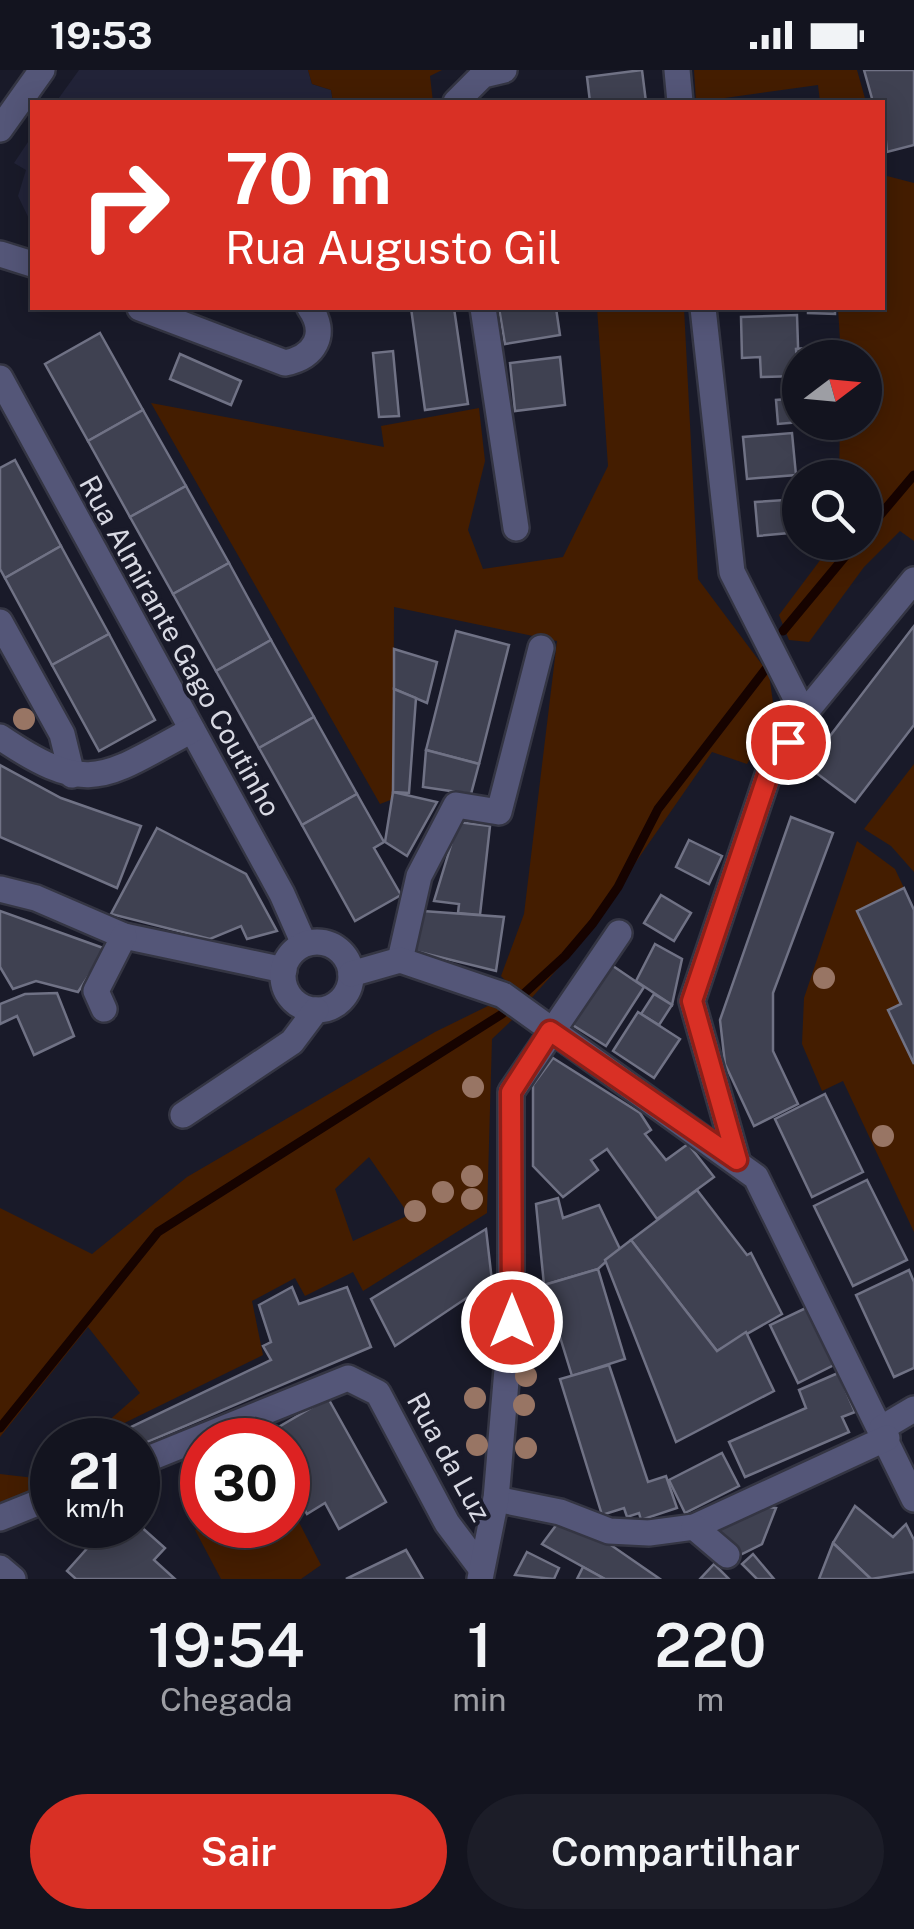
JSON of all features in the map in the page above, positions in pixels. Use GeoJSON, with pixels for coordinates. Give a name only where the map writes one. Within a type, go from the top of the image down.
{"type":"FeatureCollection","features":[{"type":"Feature","properties":{"kind":"street"},"geometry":{"type":"LineString","coordinates":[[0,129],[42,70]]}},
{"type":"Feature","properties":{"kind":"street"},"geometry":{"type":"LineString","coordinates":[[458,100],[483,74],[504,70]]}},
{"type":"Feature","properties":{"kind":"street"},"geometry":{"type":"LineString","coordinates":[[677,70],[680,100]]}},
{"type":"Feature","properties":{"kind":"street"},"geometry":{"type":"LineString","coordinates":[[0,254],[30,263]]}},
{"type":"Feature","properties":{"kind":"street"},"geometry":{"type":"LineString","coordinates":[[145,310],[285,363],[302,360],[315,348],[320,330],[311,310]]}},
{"type":"Feature","properties":{"kind":"street"},"geometry":{"type":"LineString","coordinates":[[482,310],[516,528]]}},
{"type":"Feature","properties":{"kind":"street"},"geometry":{"type":"LineString","coordinates":[[703,310],[732,572],[804,714]]}},
{"type":"Feature","properties":{"kind":"street","name":"Rua Almirante Gago Coutinho"},"geometry":{"type":"LineString","coordinates":[[0,378],[282,894],[304,944]]}},
{"type":"Feature","properties":{"kind":"street"},"geometry":{"type":"LineString","coordinates":[[737,1160],[692,1001],[768,775],[804,714],[914,580]]}},
{"type":"Feature","properties":{"kind":"street"},"geometry":{"type":"LineString","coordinates":[[0,622],[62,734],[72,774]]}},
{"type":"Feature","properties":{"kind":"street"},"geometry":{"type":"LineString","coordinates":[[400,960],[420,876],[456,804],[500,812],[541,648]]}},
{"type":"Feature","properties":{"kind":"street"},"geometry":{"type":"LineString","coordinates":[[0,736],[28,756],[72,774],[108,775],[192,730]]}},
{"type":"Feature","properties":{"kind":"street"},"geometry":{"type":"LineString","coordinates":[[0,888],[36,898],[124,936],[284,970]]}},
{"type":"Feature","properties":{"kind":"street"},"geometry":{"type":"LineString","coordinates":[[480,1573],[496,1500],[512,1322],[511,1092],[618,933]]}},
{"type":"Feature","properties":{"kind":"street"},"geometry":{"type":"LineString","coordinates":[[104,1009],[96,991],[124,936]]}},
{"type":"Feature","properties":{"kind":"street"},"geometry":{"type":"LineString","coordinates":[[183,1115],[292,1042],[316,1010],[337,1004],[350,986],[352,974],[336,947],[325,942],[304,944],[291,955],[284,970],[284,982],[295,1001],[316,1010]]}},
{"type":"Feature","properties":{"kind":"street"},"geometry":{"type":"LineString","coordinates":[[352,974],[400,960],[511,1003],[756,1177],[914,1499]]}},
{"type":"Feature","properties":{"kind":"street","name":"Rua da Luz"},"geometry":{"type":"LineString","coordinates":[[160,1454],[348,1378],[378,1392],[447,1524],[480,1573]]}},
{"type":"Feature","properties":{"kind":"street"},"geometry":{"type":"LineString","coordinates":[[496,1500],[560,1512],[609,1531],[649,1533],[694,1527],[884,1434],[914,1410]]}},
{"type":"Feature","properties":{"kind":"street"},"geometry":{"type":"LineString","coordinates":[[0,1518],[30,1506]]}},
{"type":"Feature","properties":{"kind":"street"},"geometry":{"type":"LineString","coordinates":[[694,1527],[727,1555]]}},
{"type":"Feature","properties":{"kind":"street"},"geometry":{"type":"LineString","coordinates":[[0,1568],[13,1579]]}},
{"type":"Feature","properties":{"kind":"shaded area"},"geometry":{"type":"Polygon","coordinates":[[[79,70],[308,70],[312,84],[331,90],[333,100],[57,100],[79,70]]]}},
{"type":"Feature","properties":{"kind":"shaded area"},"geometry":{"type":"Polygon","coordinates":[[[308,70],[442,70],[430,76],[433,100],[333,100],[331,90],[312,84],[308,70]]]}},
{"type":"Feature","properties":{"kind":"shaded area"},"geometry":{"type":"Polygon","coordinates":[[[694,70],[857,70],[865,100],[820,100],[818,85],[696,100],[694,70]]]}},
{"type":"Feature","properties":{"kind":"shaded area"},"geometry":{"type":"Polygon","coordinates":[[[30,139],[30,221],[18,196],[26,170],[14,163],[30,139]]]}},
{"type":"Feature","properties":{"kind":"shaded area"},"geometry":{"type":"Polygon","coordinates":[[[885,169],[887,176],[914,183],[914,541],[900,531],[882,549],[882,460],[839,460],[840,440],[882,440],[882,340],[840,340],[838,310],[885,310],[885,169]]]}},
{"type":"Feature","properties":{"kind":"shaded area"},"geometry":{"type":"Polygon","coordinates":[[[597,310],[684,310],[698,579],[769,674],[775,717],[747,764],[712,752],[577,947],[527,1003],[501,976],[524,914],[557,641],[394,607],[393,799],[380,804],[151,403],[384,447],[381,426],[479,408],[485,461],[468,530],[483,569],[563,557],[608,466],[597,310]]]}},
{"type":"Feature","properties":{"kind":"shaded area"},"geometry":{"type":"Polygon","coordinates":[[[820,560],[871,560],[809,642],[789,640],[779,615],[820,560]]]}},
{"type":"Feature","properties":{"kind":"shaded area"},"geometry":{"type":"Polygon","coordinates":[[[914,764],[914,872],[891,846],[864,829],[914,764]]]}},
{"type":"Feature","properties":{"kind":"shaded area"},"geometry":{"type":"Polygon","coordinates":[[[857,841],[895,869],[904,888],[857,911],[901,1004],[889,1010],[914,1064],[914,1232],[843,1081],[822,1091],[802,1044],[804,998],[857,841]]]}},
{"type":"Feature","properties":{"kind":"shaded area"},"geometry":{"type":"Polygon","coordinates":[[[494,1003],[512,1020],[492,1039],[487,1213],[363,1291],[353,1272],[305,1296],[295,1278],[252,1301],[263,1355],[135,1418],[112,1418],[140,1393],[88,1327],[0,1437],[0,1208],[92,1254],[187,1177],[435,1032],[494,1003]],[[369,1157],[335,1189],[353,1241],[409,1215],[369,1157]]]}},
{"type":"Feature","properties":{"kind":"shaded area"},"geometry":{"type":"Polygon","coordinates":[[[0,1474],[30,1477],[30,1498],[0,1514],[0,1474]]]}},
{"type":"Feature","properties":{"kind":"shaded area"},"geometry":{"type":"Polygon","coordinates":[[[310,1544],[321,1565],[301,1579],[221,1579],[205,1548],[310,1548],[310,1544]]]}},
{"type":"Feature","properties":{"kind":"building"},"geometry":{"type":"Polygon","coordinates":[[[642,70],[646,100],[590,100],[587,77],[642,70]]]}},
{"type":"Feature","properties":{"kind":"building"},"geometry":{"type":"Polygon","coordinates":[[[864,70],[914,70],[914,145],[887,152],[885,100],[872,100],[864,70]]]}},
{"type":"Feature","properties":{"kind":"building"},"geometry":{"type":"Polygon","coordinates":[[[411,310],[454,310],[468,404],[425,410],[411,310]]]}},
{"type":"Feature","properties":{"kind":"building"},"geometry":{"type":"Polygon","coordinates":[[[499,310],[556,310],[560,335],[505,344],[499,310]]]}},
{"type":"Feature","properties":{"kind":"building"},"geometry":{"type":"Polygon","coordinates":[[[808,310],[835,310],[835,314],[808,310]]]}},
{"type":"Feature","properties":{"kind":"building"},"geometry":{"type":"Polygon","coordinates":[[[797,315],[798,340],[782,340],[782,376],[761,377],[760,357],[742,358],[741,317],[797,315]]]}},
{"type":"Feature","properties":{"kind":"building"},"geometry":{"type":"Polygon","coordinates":[[[100,333],[143,410],[88,441],[45,364],[100,333]]]}},
{"type":"Feature","properties":{"kind":"building"},"geometry":{"type":"Polygon","coordinates":[[[393,351],[399,416],[379,417],[373,353],[393,351]]]}},
{"type":"Feature","properties":{"kind":"building"},"geometry":{"type":"Polygon","coordinates":[[[180,354],[241,381],[231,405],[170,379],[180,354]]]}},
{"type":"Feature","properties":{"kind":"building"},"geometry":{"type":"Polygon","coordinates":[[[560,357],[565,405],[515,411],[510,363],[560,357]]]}},
{"type":"Feature","properties":{"kind":"building"},"geometry":{"type":"Polygon","coordinates":[[[776,400],[782,400],[782,424],[778,424],[776,400]]]}},
{"type":"Feature","properties":{"kind":"building"},"geometry":{"type":"Polygon","coordinates":[[[143,410],[186,486],[130,517],[88,441],[143,410]]]}},
{"type":"Feature","properties":{"kind":"building"},"geometry":{"type":"Polygon","coordinates":[[[782,434],[782,440],[793,440],[795,460],[782,460],[782,476],[747,479],[743,437],[782,434]]]}},
{"type":"Feature","properties":{"kind":"building"},"geometry":{"type":"Polygon","coordinates":[[[15,460],[61,546],[5,578],[0,569],[0,468],[15,460]]]}},
{"type":"Feature","properties":{"kind":"building"},"geometry":{"type":"Polygon","coordinates":[[[186,486],[229,563],[173,594],[130,517],[186,486]]]}},
{"type":"Feature","properties":{"kind":"building"},"geometry":{"type":"Polygon","coordinates":[[[782,500],[782,534],[758,536],[755,502],[782,500]]]}},
{"type":"Feature","properties":{"kind":"building"},"geometry":{"type":"Polygon","coordinates":[[[61,546],[109,634],[52,665],[5,578],[61,546]]]}},
{"type":"Feature","properties":{"kind":"building"},"geometry":{"type":"Polygon","coordinates":[[[229,563],[271,640],[216,671],[173,594],[229,563]]]}},
{"type":"Feature","properties":{"kind":"building"},"geometry":{"type":"Polygon","coordinates":[[[914,626],[914,725],[855,802],[807,766],[914,626]]]}},
{"type":"Feature","properties":{"kind":"building"},"geometry":{"type":"Polygon","coordinates":[[[456,631],[509,645],[479,764],[426,750],[456,631]]]}},
{"type":"Feature","properties":{"kind":"building"},"geometry":{"type":"Polygon","coordinates":[[[109,634],[155,720],[99,751],[52,665],[109,634]]]}},
{"type":"Feature","properties":{"kind":"building"},"geometry":{"type":"Polygon","coordinates":[[[271,640],[314,717],[259,748],[216,671],[271,640]]]}},
{"type":"Feature","properties":{"kind":"building"},"geometry":{"type":"Polygon","coordinates":[[[394,649],[437,662],[427,703],[394,689],[394,649]]]}},
{"type":"Feature","properties":{"kind":"building"},"geometry":{"type":"Polygon","coordinates":[[[394,689],[416,698],[409,793],[393,792],[394,689]]]}},
{"type":"Feature","properties":{"kind":"building"},"geometry":{"type":"Polygon","coordinates":[[[314,717],[357,794],[302,825],[259,748],[314,717]]]}},
{"type":"Feature","properties":{"kind":"building"},"geometry":{"type":"Polygon","coordinates":[[[426,750],[479,764],[471,794],[423,787],[426,750]]]}},
{"type":"Feature","properties":{"kind":"building"},"geometry":{"type":"Polygon","coordinates":[[[0,765],[61,798],[141,826],[117,888],[0,837],[0,765]]]}},
{"type":"Feature","properties":{"kind":"building"},"geometry":{"type":"Polygon","coordinates":[[[393,792],[437,802],[407,856],[385,842],[393,792]]]}},
{"type":"Feature","properties":{"kind":"building"},"geometry":{"type":"Polygon","coordinates":[[[357,794],[384,842],[374,848],[401,895],[355,921],[302,825],[357,794]]]}},
{"type":"Feature","properties":{"kind":"building"},"geometry":{"type":"Polygon","coordinates":[[[791,817],[833,833],[773,993],[773,1051],[798,1104],[754,1126],[725,1064],[720,1020],[791,817]]]}},
{"type":"Feature","properties":{"kind":"building"},"geometry":{"type":"Polygon","coordinates":[[[458,822],[490,826],[480,915],[458,913],[459,904],[434,901],[458,822]]]}},
{"type":"Feature","properties":{"kind":"building"},"geometry":{"type":"Polygon","coordinates":[[[157,828],[246,874],[277,931],[247,939],[241,926],[210,939],[111,914],[157,828]]]}},
{"type":"Feature","properties":{"kind":"building"},"geometry":{"type":"Polygon","coordinates":[[[689,840],[722,856],[709,884],[676,867],[689,840]]]}},
{"type":"Feature","properties":{"kind":"building"},"geometry":{"type":"Polygon","coordinates":[[[904,888],[914,910],[914,1064],[888,1010],[901,1004],[857,911],[904,888]]]}},
{"type":"Feature","properties":{"kind":"building"},"geometry":{"type":"Polygon","coordinates":[[[661,895],[691,913],[674,941],[644,923],[661,895]]]}},
{"type":"Feature","properties":{"kind":"building"},"geometry":{"type":"Polygon","coordinates":[[[0,911],[106,949],[78,992],[36,981],[13,989],[0,967],[0,911]]]}},
{"type":"Feature","properties":{"kind":"building"},"geometry":{"type":"Polygon","coordinates":[[[423,911],[504,917],[496,971],[415,951],[423,911]]]}},
{"type":"Feature","properties":{"kind":"building"},"geometry":{"type":"Polygon","coordinates":[[[655,944],[682,959],[672,1005],[636,981],[655,944]]]}},
{"type":"Feature","properties":{"kind":"building"},"geometry":{"type":"Polygon","coordinates":[[[610,964],[644,987],[606,1046],[571,1024],[610,964]]]}},
{"type":"Feature","properties":{"kind":"building"},"geometry":{"type":"Polygon","coordinates":[[[57,993],[74,1036],[34,1055],[17,1016],[0,1024],[0,1004],[25,994],[57,993]]]}},
{"type":"Feature","properties":{"kind":"building"},"geometry":{"type":"Polygon","coordinates":[[[654,994],[672,1005],[659,1025],[641,1014],[654,994]]]}},
{"type":"Feature","properties":{"kind":"building"},"geometry":{"type":"Polygon","coordinates":[[[638,1012],[680,1039],[654,1078],[613,1051],[638,1012]]]}},
{"type":"Feature","properties":{"kind":"building"},"geometry":{"type":"Polygon","coordinates":[[[553,1058],[640,1113],[651,1130],[645,1134],[666,1160],[688,1144],[714,1177],[657,1219],[607,1149],[591,1160],[598,1170],[563,1197],[533,1166],[533,1085],[553,1058]]]}},
{"type":"Feature","properties":{"kind":"building"},"geometry":{"type":"Polygon","coordinates":[[[825,1094],[863,1172],[812,1197],[775,1119],[825,1094]]]}},
{"type":"Feature","properties":{"kind":"building"},"geometry":{"type":"Polygon","coordinates":[[[867,1180],[907,1260],[853,1286],[814,1206],[867,1180]]]}},
{"type":"Feature","properties":{"kind":"building"},"geometry":{"type":"Polygon","coordinates":[[[697,1190],[747,1255],[751,1253],[782,1314],[717,1351],[631,1240],[697,1190]]]}},
{"type":"Feature","properties":{"kind":"building"},"geometry":{"type":"Polygon","coordinates":[[[558,1198],[563,1218],[599,1205],[620,1249],[598,1269],[544,1285],[536,1204],[558,1198]]]}},
{"type":"Feature","properties":{"kind":"building"},"geometry":{"type":"Polygon","coordinates":[[[486,1229],[492,1281],[395,1346],[371,1299],[486,1229]]]}},
{"type":"Feature","properties":{"kind":"building"},"geometry":{"type":"Polygon","coordinates":[[[631,1240],[717,1351],[746,1332],[774,1391],[676,1442],[605,1260],[631,1240]]]}},
{"type":"Feature","properties":{"kind":"building"},"geometry":{"type":"Polygon","coordinates":[[[598,1269],[625,1359],[572,1376],[544,1285],[598,1269]]]}},
{"type":"Feature","properties":{"kind":"building"},"geometry":{"type":"Polygon","coordinates":[[[909,1270],[914,1282],[914,1368],[894,1377],[856,1295],[909,1270]]]}},
{"type":"Feature","properties":{"kind":"building"},"geometry":{"type":"Polygon","coordinates":[[[292,1287],[299,1304],[347,1287],[371,1347],[204,1418],[180,1418],[180,1428],[160,1437],[160,1418],[150,1418],[271,1360],[263,1346],[271,1342],[259,1305],[292,1287]]]}},
{"type":"Feature","properties":{"kind":"building"},"geometry":{"type":"Polygon","coordinates":[[[808,1307],[836,1364],[798,1383],[770,1325],[808,1307]]]}},
{"type":"Feature","properties":{"kind":"building"},"geometry":{"type":"Polygon","coordinates":[[[609,1365],[648,1482],[666,1476],[677,1508],[641,1520],[639,1513],[627,1517],[624,1508],[602,1515],[560,1379],[609,1365]]]}},
{"type":"Feature","properties":{"kind":"building"},"geometry":{"type":"Polygon","coordinates":[[[838,1373],[855,1412],[842,1417],[849,1432],[745,1477],[729,1442],[806,1408],[799,1390],[838,1373]]]}},
{"type":"Feature","properties":{"kind":"building"},"geometry":{"type":"Polygon","coordinates":[[[328,1398],[386,1502],[339,1529],[325,1503],[310,1512],[310,1418],[294,1418],[328,1398]]]}},
{"type":"Feature","properties":{"kind":"building"},"geometry":{"type":"Polygon","coordinates":[[[722,1453],[739,1486],[685,1513],[669,1480],[722,1453]]]}},
{"type":"Feature","properties":{"kind":"building"},"geometry":{"type":"Polygon","coordinates":[[[759,1506],[776,1508],[762,1544],[740,1555],[714,1533],[759,1506]]]}},
{"type":"Feature","properties":{"kind":"building"},"geometry":{"type":"Polygon","coordinates":[[[855,1506],[893,1537],[906,1524],[914,1540],[914,1572],[871,1579],[833,1543],[855,1506]]]}},
{"type":"Feature","properties":{"kind":"building"},"geometry":{"type":"Polygon","coordinates":[[[557,1524],[608,1543],[660,1579],[605,1579],[542,1544],[557,1524]]]}},
{"type":"Feature","properties":{"kind":"building"},"geometry":{"type":"Polygon","coordinates":[[[833,1543],[871,1579],[819,1579],[833,1543]]]}},
{"type":"Feature","properties":{"kind":"building"},"geometry":{"type":"Polygon","coordinates":[[[160,1544],[165,1548],[154,1560],[175,1579],[76,1579],[67,1571],[88,1548],[160,1548],[160,1544]]]}},
{"type":"Feature","properties":{"kind":"building"},"geometry":{"type":"Polygon","coordinates":[[[406,1550],[423,1579],[346,1579],[406,1550]]]}},
{"type":"Feature","properties":{"kind":"building"},"geometry":{"type":"Polygon","coordinates":[[[527,1552],[559,1568],[554,1579],[515,1575],[527,1552]]]}},
{"type":"Feature","properties":{"kind":"building"},"geometry":{"type":"Polygon","coordinates":[[[753,1554],[774,1579],[757,1579],[742,1564],[753,1554]]]}},
{"type":"Feature","properties":{"kind":"building"},"geometry":{"type":"Polygon","coordinates":[[[714,1564],[729,1579],[700,1579],[714,1564]]]}},
{"type":"Feature","properties":{"kind":"building"},"geometry":{"type":"Polygon","coordinates":[[[583,1567],[605,1579],[577,1579],[583,1567]]]}},
{"type":"Feature","properties":{"kind":"waterway"},"geometry":{"type":"LineString","coordinates":[[882,513],[914,475]]}},
{"type":"Feature","properties":{"kind":"waterway"},"geometry":{"type":"LineString","coordinates":[[783,631],[842,560]]}},
{"type":"Feature","properties":{"kind":"waterway"},"geometry":{"type":"LineString","coordinates":[[0,1428],[158,1232],[502,1014],[565,956],[618,887],[658,809],[765,670]]}},
{"type":"Feature","properties":{"kind":"route"},"geometry":{"type":"LineString","coordinates":[[512,1322],[511,1092],[550,1031],[737,1160],[692,1001],[768,775],[788,742]]}}]}
